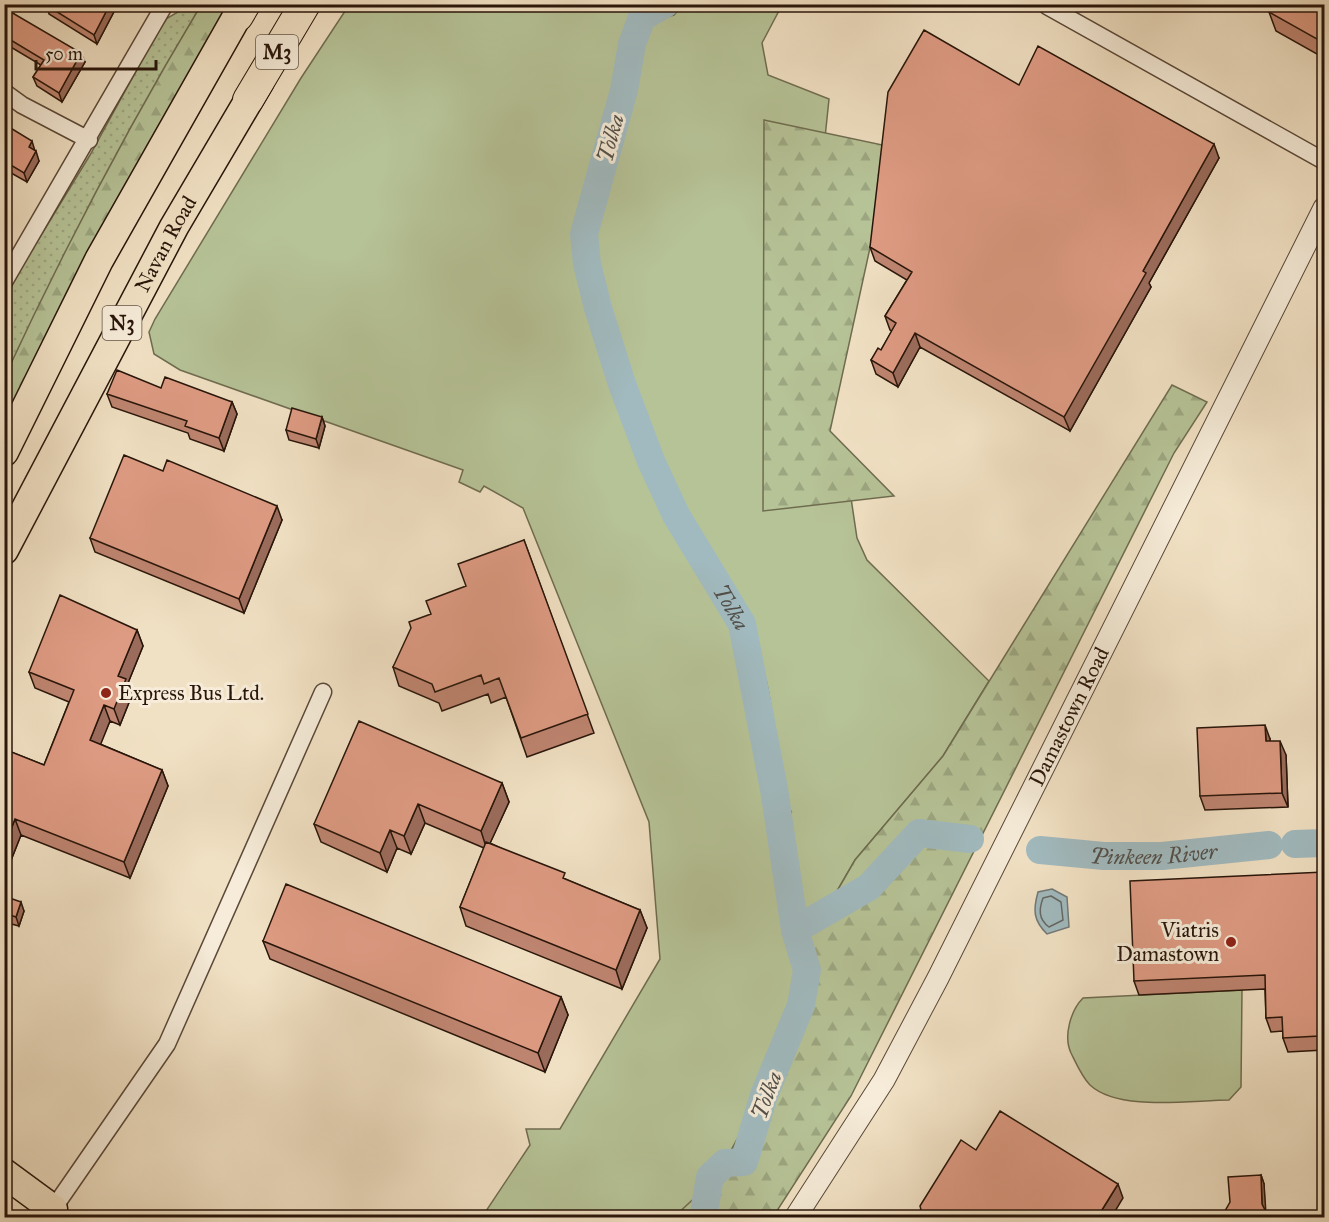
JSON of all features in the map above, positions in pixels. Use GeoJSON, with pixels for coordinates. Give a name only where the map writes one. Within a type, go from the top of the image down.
{"type":"FeatureCollection","features":[{"type":"Feature","properties":{"kind":"highway","name":"M3"},"geometry":{"type":"LineString","coordinates":[[248,100],[305,4]]}},
{"type":"Feature","properties":{"kind":"highway","name":"Navan Road"},"geometry":{"type":"LineString","coordinates":[[4,550],[169,237],[248,100],[311,4]]}},
{"type":"Feature","properties":{"kind":"highway","name":"N3"},"geometry":{"type":"LineString","coordinates":[[4,452],[99,261],[243,8]]}},
{"type":"Feature","properties":{"kind":"highway"},"geometry":{"type":"LineString","coordinates":[[4,1173],[59,1213]]}},
{"type":"Feature","properties":{"kind":"street"},"geometry":{"type":"LineString","coordinates":[[4,282],[89,140],[165,4]]}},
{"type":"Feature","properties":{"kind":"street"},"geometry":{"type":"LineString","coordinates":[[1047,6],[1324,161]]}},
{"type":"Feature","properties":{"kind":"street"},"geometry":{"type":"LineString","coordinates":[[4,92],[22,105],[89,140]]}},
{"type":"Feature","properties":{"kind":"street","name":"Damastown Road"},"geometry":{"type":"LineString","coordinates":[[795,1218],[884,1080],[938,978],[1324,208]]}},
{"type":"Feature","properties":{"kind":"street"},"geometry":{"type":"LineString","coordinates":[[59,1213],[167,1044],[323,692]]}},
{"type":"Feature","properties":{"kind":"green space"},"geometry":{"type":"Polygon","coordinates":[[[184,5],[201,5],[98,188],[5,376],[5,298],[10,286],[90,155],[164,20],[185,8],[184,5]]]}},
{"type":"Feature","properties":{"kind":"green space"},"geometry":{"type":"Polygon","coordinates":[[[201,5],[233,5],[5,422],[5,376],[53,272],[144,99],[201,5]]]}},
{"type":"Feature","properties":{"kind":"green space"},"geometry":{"type":"Polygon","coordinates":[[[349,5],[654,5],[634,24],[623,63],[614,113],[577,226],[581,261],[603,351],[662,496],[687,550],[722,598],[739,627],[802,981],[798,1006],[759,1100],[700,1217],[482,1217],[530,1145],[526,1129],[560,1129],[660,959],[649,822],[523,508],[484,486],[480,492],[459,482],[463,470],[180,370],[154,354],[149,332],[155,319],[301,78],[349,5]]]}},
{"type":"Feature","properties":{"kind":"green space"},"geometry":{"type":"Polygon","coordinates":[[[683,5],[782,5],[762,43],[768,75],[829,99],[803,350],[851,498],[857,538],[867,560],[989,681],[943,756],[855,860],[829,905],[804,933],[804,905],[791,818],[767,684],[748,612],[695,535],[631,383],[593,257],[591,228],[632,106],[634,50],[641,33],[652,21],[674,15],[683,5]]]}},
{"type":"Feature","properties":{"kind":"green space"},"geometry":{"type":"Polygon","coordinates":[[[764,120],[892,147],[830,431],[894,496],[763,511],[764,120]]]}},
{"type":"Feature","properties":{"kind":"green space"},"geometry":{"type":"Polygon","coordinates":[[[1172,385],[1207,402],[1174,453],[851,1096],[773,1217],[674,1217],[716,1178],[814,997],[804,933],[829,905],[855,860],[943,756],[1172,385]]]}},
{"type":"Feature","properties":{"kind":"green space"},"geometry":{"type":"Polygon","coordinates":[[[1242,990],[1241,1087],[1229,1100],[1157,1103],[1119,1099],[1090,1085],[1071,1053],[1068,1031],[1075,1009],[1083,998],[1242,990]]]}},
{"type":"Feature","properties":{"kind":"water"},"geometry":{"type":"Polygon","coordinates":[[[1052,889],[1067,897],[1069,927],[1047,934],[1035,914],[1035,904],[1038,892],[1052,889]]]}},
{"type":"Feature","properties":{"kind":"building"},"geometry":{"type":"Polygon","coordinates":[[[46,4],[110,4],[94,35],[46,4]]]}},
{"type":"Feature","properties":{"kind":"building"},"geometry":{"type":"Polygon","coordinates":[[[1274,4],[1324,4],[1324,43],[1269,12],[1274,4]]]}},
{"type":"Feature","properties":{"kind":"building"},"geometry":{"type":"Polygon","coordinates":[[[4,8],[81,53],[59,93],[33,77],[44,60],[4,36],[4,8]]]}},
{"type":"Feature","properties":{"kind":"building"},"geometry":{"type":"Polygon","coordinates":[[[924,30],[1019,85],[1038,46],[1214,144],[1143,271],[1146,273],[1064,417],[915,333],[893,373],[871,360],[878,348],[881,350],[896,323],[885,316],[912,272],[870,247],[888,92],[924,30]]]}},
{"type":"Feature","properties":{"kind":"building"},"geometry":{"type":"Polygon","coordinates":[[[4,124],[32,141],[29,147],[36,151],[24,173],[4,161],[4,124]]]}},
{"type":"Feature","properties":{"kind":"building"},"geometry":{"type":"Polygon","coordinates":[[[117,370],[161,388],[165,377],[232,402],[219,438],[185,426],[187,421],[107,394],[117,370]]]}},
{"type":"Feature","properties":{"kind":"building"},"geometry":{"type":"Polygon","coordinates":[[[292,408],[322,417],[316,439],[286,430],[292,408]]]}},
{"type":"Feature","properties":{"kind":"building"},"geometry":{"type":"Polygon","coordinates":[[[124,455],[163,471],[167,460],[277,506],[239,599],[90,538],[124,455]]]}},
{"type":"Feature","properties":{"kind":"building"},"geometry":{"type":"Polygon","coordinates":[[[524,540],[588,714],[521,738],[499,678],[484,684],[481,675],[435,692],[432,684],[393,667],[411,628],[409,622],[431,614],[426,601],[466,586],[458,564],[524,540]]]}},
{"type":"Feature","properties":{"kind":"building"},"geometry":{"type":"Polygon","coordinates":[[[60,595],[137,630],[118,676],[126,679],[114,709],[104,705],[90,740],[162,770],[124,862],[15,819],[4,847],[4,749],[44,765],[74,690],[29,672],[60,595]]]}},
{"type":"Feature","properties":{"kind":"building"},"geometry":{"type":"Polygon","coordinates":[[[359,721],[502,783],[481,831],[418,804],[404,836],[390,830],[380,853],[314,824],[359,721]]]}},
{"type":"Feature","properties":{"kind":"building"},"geometry":{"type":"Polygon","coordinates":[[[1265,725],[1266,741],[1280,741],[1282,793],[1200,796],[1197,728],[1265,725]]]}},
{"type":"Feature","properties":{"kind":"building"},"geometry":{"type":"Polygon","coordinates":[[[486,842],[565,873],[563,878],[640,910],[616,970],[460,907],[486,842]]]}},
{"type":"Feature","properties":{"kind":"building","name":"Viatris Damastown"},"geometry":{"type":"Polygon","coordinates":[[[1324,872],[1324,1027],[1318,1028],[1319,1036],[1283,1038],[1282,1017],[1266,1018],[1265,975],[1134,981],[1130,881],[1324,872]]]}},
{"type":"Feature","properties":{"kind":"building"},"geometry":{"type":"Polygon","coordinates":[[[286,884],[561,997],[538,1053],[263,941],[286,884]]]}},
{"type":"Feature","properties":{"kind":"building"},"geometry":{"type":"Polygon","coordinates":[[[4,896],[21,902],[16,917],[4,913],[4,896]]]}},
{"type":"Feature","properties":{"kind":"building"},"geometry":{"type":"Polygon","coordinates":[[[1000,1111],[1118,1184],[1097,1218],[923,1218],[920,1206],[961,1140],[976,1150],[1000,1111]]]}},
{"type":"Feature","properties":{"kind":"building"},"geometry":{"type":"Polygon","coordinates":[[[1261,1175],[1262,1204],[1269,1218],[1239,1218],[1237,1213],[1225,1211],[1230,1202],[1228,1177],[1261,1175]]]}},
{"type":"Feature","properties":{"kind":"waterway","name":"Tolka"},"geometry":{"type":"LineString","coordinates":[[665,4],[642,17],[632,44],[624,90],[584,234],[587,264],[622,384],[651,461],[676,515],[742,624],[774,789],[795,930],[807,970],[801,1005],[764,1095],[744,1162],[725,1163],[710,1177],[703,1218]]}},
{"type":"Feature","properties":{"kind":"waterway"},"geometry":{"type":"LineString","coordinates":[[778,814],[790,812]]}},
{"type":"Feature","properties":{"kind":"waterway","name":"Pinkeen River"},"geometry":{"type":"LineString","coordinates":[[795,930],[869,887],[919,833],[970,839]]}},
{"type":"Feature","properties":{"kind":"waterway","name":"Pinkeen River"},"geometry":{"type":"LineString","coordinates":[[1295,844],[1324,843]]}},
{"type":"Feature","properties":{"kind":"waterway","name":"Pinkeen River"},"geometry":{"type":"LineString","coordinates":[[1040,850],[1104,856],[1162,856],[1269,845]]}},
{"type":"Feature","properties":{"kind":"place","name":"Express Bus Ltd."},"geometry":{"type":"Point","coordinates":[106,693]}},
{"type":"Feature","properties":{"kind":"place","name":"Viatris Damastown"},"geometry":{"type":"Point","coordinates":[1231,942]}}]}
